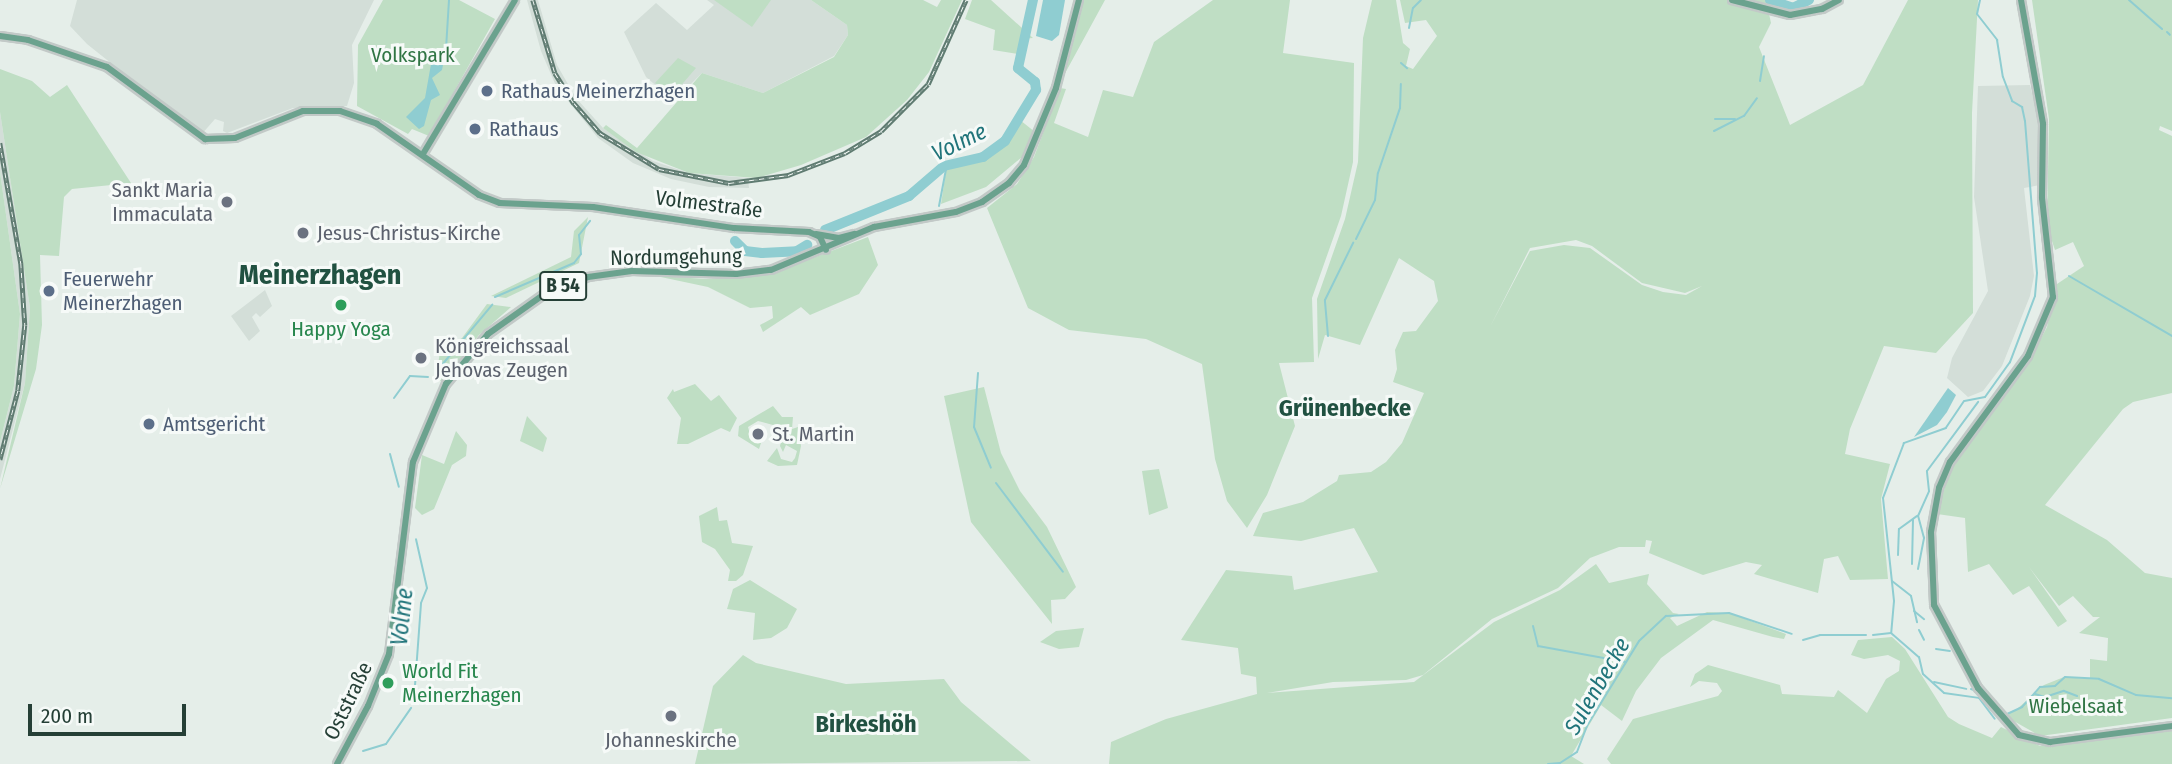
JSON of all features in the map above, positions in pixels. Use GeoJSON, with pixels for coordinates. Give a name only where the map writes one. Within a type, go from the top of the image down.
{"type":"FeatureCollection","features":[{"type":"Feature","properties":{"kind":"main road"},"geometry":{"type":"LineString","coordinates":[[423,154],[514,0]]}},
{"type":"Feature","properties":{"kind":"main road","name":"B 54"},"geometry":{"type":"LineString","coordinates":[[826,250],[865,230],[956,212],[982,202],[1009,183],[1024,165],[1040,129],[1079,0]]}},
{"type":"Feature","properties":{"kind":"main road"},"geometry":{"type":"LineString","coordinates":[[1732,0],[1768,13],[1790,15],[1822,9],[1839,0]]}},
{"type":"Feature","properties":{"kind":"main road"},"geometry":{"type":"LineString","coordinates":[[2021,0],[2043,124],[2042,198],[2053,297],[2028,356],[1950,462],[1939,488],[1931,532],[1934,605],[1978,688],[2019,735],[2050,742],[2172,726]]}},
{"type":"Feature","properties":{"kind":"main road","name":"Volmestraße"},"geometry":{"type":"LineString","coordinates":[[0,36],[28,40],[100,64],[197,135],[216,140],[244,135],[292,114],[331,110],[368,119],[423,154],[479,195],[499,203],[593,207],[733,228],[839,238],[865,230]]}},
{"type":"Feature","properties":{"kind":"main road"},"geometry":{"type":"LineString","coordinates":[[815,234],[826,250]]}},
{"type":"Feature","properties":{"kind":"main road","name":"Nordumgehung"},"geometry":{"type":"LineString","coordinates":[[403,527],[411,471],[446,384],[488,334],[543,295],[613,273],[751,273],[826,250]]}},
{"type":"Feature","properties":{"kind":"main road","name":"Oststraße"},"geometry":{"type":"LineString","coordinates":[[337,764],[368,706],[389,654],[403,527]]}},
{"type":"Feature","properties":{"kind":"shaded area"},"geometry":{"type":"Polygon","coordinates":[[[77,0],[374,0],[352,45],[354,83],[347,106],[293,108],[227,133],[223,131],[224,122],[215,119],[201,135],[87,44],[70,26],[77,0]]]}},
{"type":"Feature","properties":{"kind":"shaded area"},"geometry":{"type":"Polygon","coordinates":[[[527,0],[538,0],[557,65],[576,98],[603,128],[653,161],[689,173],[748,178],[749,188],[709,187],[671,179],[633,163],[598,138],[556,86],[541,51],[527,0]]]}},
{"type":"Feature","properties":{"kind":"shaded area"},"geometry":{"type":"Polygon","coordinates":[[[707,0],[811,0],[847,25],[848,35],[834,56],[763,93],[702,73],[674,101],[646,77],[624,32],[656,3],[687,30],[714,5],[707,0]]]}},
{"type":"Feature","properties":{"kind":"shaded area"},"geometry":{"type":"Polygon","coordinates":[[[2030,85],[2038,117],[2040,185],[2024,188],[2034,276],[2030,296],[2002,366],[1983,391],[1968,397],[1947,378],[1952,358],[1988,291],[1974,197],[1978,86],[2030,85]]]}},
{"type":"Feature","properties":{"kind":"shaded area"},"geometry":{"type":"Polygon","coordinates":[[[0,112],[30,308],[25,383],[0,479],[0,442],[14,386],[20,314],[0,172],[0,112]]]}},
{"type":"Feature","properties":{"kind":"shaded area"},"geometry":{"type":"Polygon","coordinates":[[[265,290],[272,306],[260,317],[256,313],[252,317],[260,331],[249,341],[231,316],[265,290]]]}},
{"type":"Feature","properties":{"kind":"green space","name":"Volkspark"},"geometry":{"type":"Polygon","coordinates":[[[383,0],[459,0],[495,19],[429,136],[412,129],[408,134],[357,106],[358,45],[383,0]]]}},
{"type":"Feature","properties":{"kind":"green space"},"geometry":{"type":"Polygon","coordinates":[[[714,0],[771,0],[752,27],[714,0]]]}},
{"type":"Feature","properties":{"kind":"green space"},"geometry":{"type":"Polygon","coordinates":[[[811,0],[923,0],[937,7],[941,0],[962,0],[929,72],[907,100],[866,137],[801,165],[757,178],[689,173],[636,152],[603,128],[606,125],[637,148],[702,73],[763,93],[834,57],[848,35],[847,25],[811,0]]]}},
{"type":"Feature","properties":{"kind":"green space"},"geometry":{"type":"Polygon","coordinates":[[[972,0],[991,0],[1033,38],[1021,39],[1018,54],[993,50],[995,30],[965,19],[972,0]]]}},
{"type":"Feature","properties":{"kind":"green space"},"geometry":{"type":"Polygon","coordinates":[[[1083,0],[1105,0],[1063,77],[1076,28],[1083,0]]]}},
{"type":"Feature","properties":{"kind":"green space"},"geometry":{"type":"Polygon","coordinates":[[[1213,0],[1290,0],[1283,53],[1354,63],[1353,162],[1341,216],[1312,298],[1314,362],[1279,363],[1295,426],[1267,495],[1247,528],[1227,501],[1215,459],[1202,364],[1146,339],[1069,330],[1028,308],[987,208],[1017,184],[1034,157],[1060,88],[1066,89],[1054,123],[1088,137],[1103,90],[1133,97],[1154,42],[1213,0]]]}},
{"type":"Feature","properties":{"kind":"green space"},"geometry":{"type":"Polygon","coordinates":[[[1372,0],[1396,0],[1403,43],[1410,49],[1406,66],[1413,69],[1437,36],[1426,20],[1405,23],[1400,0],[1766,0],[1771,23],[1759,47],[1790,125],[1863,85],[1908,0],[1978,0],[1972,113],[1973,313],[1936,353],[1884,346],[1850,429],[1845,454],[1890,464],[1881,499],[1888,579],[1850,580],[1838,556],[1824,559],[1818,593],[1754,574],[1762,565],[1746,562],[1703,575],[1649,553],[1652,541],[1646,540],[1645,547],[1619,547],[1590,558],[1558,588],[1492,619],[1423,675],[1406,680],[1333,682],[1267,693],[1414,682],[1494,622],[1560,590],[1596,564],[1609,583],[1649,574],[1647,584],[1673,613],[1679,614],[1670,618],[1677,626],[1707,612],[1729,613],[1786,634],[1784,639],[1773,637],[1713,620],[1661,658],[1636,691],[1622,721],[1601,705],[1571,756],[1584,764],[1109,764],[1111,742],[1166,719],[1257,694],[1256,677],[1241,674],[1238,648],[1181,640],[1226,570],[1292,576],[1294,590],[1378,572],[1354,528],[1301,541],[1253,536],[1263,513],[1303,502],[1337,481],[1339,475],[1371,472],[1386,462],[1402,443],[1424,393],[1393,382],[1397,369],[1395,350],[1403,332],[1416,331],[1438,301],[1434,281],[1399,258],[1360,345],[1325,335],[1318,359],[1317,299],[1345,219],[1358,162],[1363,38],[1372,0]],[[1576,240],[1530,248],[1490,327],[1530,251],[1564,245],[1590,248],[1642,285],[1663,292],[1686,295],[1702,286],[1685,293],[1642,283],[1592,246],[1576,240]]]}},
{"type":"Feature","properties":{"kind":"green space"},"geometry":{"type":"Polygon","coordinates":[[[2032,0],[2172,0],[2172,131],[2160,126],[2159,130],[2172,136],[2172,393],[2133,402],[2123,409],[2045,505],[2107,540],[2145,573],[2172,578],[2172,718],[2040,736],[2003,715],[2017,709],[2044,685],[2064,677],[2090,679],[2090,659],[2107,661],[2108,638],[2079,633],[2100,617],[2093,617],[2073,596],[2059,606],[2029,567],[2067,621],[2058,627],[2029,586],[2013,595],[1989,564],[1968,572],[1965,518],[1937,514],[1952,463],[2032,356],[2047,327],[2057,284],[2084,266],[2073,242],[2055,250],[2047,226],[2049,119],[2032,0]]]}},
{"type":"Feature","properties":{"kind":"green space"},"geometry":{"type":"Polygon","coordinates":[[[678,58],[696,68],[672,96],[655,83],[678,58]]]}},
{"type":"Feature","properties":{"kind":"green space"},"geometry":{"type":"Polygon","coordinates":[[[0,69],[32,81],[50,97],[67,85],[131,183],[72,189],[64,197],[59,256],[40,255],[42,325],[36,369],[0,489],[25,383],[30,308],[0,112],[0,69]]]}},
{"type":"Feature","properties":{"kind":"green space"},"geometry":{"type":"Polygon","coordinates":[[[1020,120],[1035,132],[1022,157],[986,187],[941,204],[947,164],[995,150],[1020,120]]]}},
{"type":"Feature","properties":{"kind":"green space"},"geometry":{"type":"Polygon","coordinates":[[[0,172],[20,314],[14,386],[0,442],[0,172]]]}},
{"type":"Feature","properties":{"kind":"green space"},"geometry":{"type":"Polygon","coordinates":[[[588,217],[579,263],[506,298],[491,296],[571,257],[574,231],[588,217]]]}},
{"type":"Feature","properties":{"kind":"green space"},"geometry":{"type":"Polygon","coordinates":[[[868,237],[878,265],[859,294],[810,315],[801,307],[763,332],[760,325],[773,318],[772,306],[750,308],[708,287],[656,276],[707,279],[771,274],[868,237]]]}},
{"type":"Feature","properties":{"kind":"green space"},"geometry":{"type":"Polygon","coordinates":[[[487,304],[511,307],[479,335],[442,381],[436,380],[440,351],[462,338],[487,304]]]}},
{"type":"Feature","properties":{"kind":"green space"},"geometry":{"type":"Polygon","coordinates":[[[695,384],[711,401],[719,395],[737,418],[730,432],[721,428],[688,444],[677,444],[681,418],[667,398],[673,389],[674,392],[695,384]]]}},
{"type":"Feature","properties":{"kind":"green space"},"geometry":{"type":"Polygon","coordinates":[[[984,387],[1001,453],[1020,491],[1047,527],[1076,587],[1065,599],[1051,600],[1052,624],[971,522],[944,396],[984,387]]]}},
{"type":"Feature","properties":{"kind":"green space"},"geometry":{"type":"Polygon","coordinates":[[[773,406],[782,417],[793,417],[792,429],[798,427],[801,446],[797,465],[778,466],[767,461],[777,448],[781,459],[792,462],[795,458],[797,451],[786,445],[783,452],[780,446],[784,428],[758,421],[748,427],[751,438],[762,440],[759,449],[738,436],[739,426],[773,406]]]}},
{"type":"Feature","properties":{"kind":"green space"},"geometry":{"type":"Polygon","coordinates":[[[527,416],[547,438],[543,452],[520,441],[527,416]]]}},
{"type":"Feature","properties":{"kind":"green space"},"geometry":{"type":"Polygon","coordinates":[[[456,431],[467,445],[466,456],[452,465],[434,509],[422,515],[415,508],[422,455],[444,464],[456,431]]]}},
{"type":"Feature","properties":{"kind":"green space"},"geometry":{"type":"Polygon","coordinates":[[[1159,469],[1168,508],[1149,515],[1142,471],[1159,469]]]}},
{"type":"Feature","properties":{"kind":"green space"},"geometry":{"type":"Polygon","coordinates":[[[717,507],[719,521],[727,520],[732,543],[753,546],[743,575],[736,581],[728,581],[730,570],[715,549],[702,542],[699,516],[717,507]]]}},
{"type":"Feature","properties":{"kind":"green space"},"geometry":{"type":"Polygon","coordinates":[[[750,580],[797,609],[787,628],[771,638],[753,640],[755,613],[727,609],[733,589],[750,580]]]}},
{"type":"Feature","properties":{"kind":"green space"},"geometry":{"type":"Polygon","coordinates":[[[1084,628],[1079,647],[1059,649],[1040,642],[1056,631],[1084,628]]]}},
{"type":"Feature","properties":{"kind":"green space"},"geometry":{"type":"Polygon","coordinates":[[[1892,637],[1905,649],[1948,717],[1959,724],[1992,738],[2001,727],[2040,746],[2172,730],[2172,764],[1611,764],[1607,759],[1633,719],[1718,696],[1722,691],[1717,683],[1699,681],[1690,687],[1695,674],[1708,665],[1780,685],[1782,694],[1834,697],[1838,690],[1867,713],[1886,679],[1899,671],[1900,661],[1888,655],[1864,659],[1851,655],[1858,640],[1892,637]]]}},
{"type":"Feature","properties":{"kind":"green space"},"geometry":{"type":"Polygon","coordinates":[[[743,655],[756,663],[846,684],[944,679],[961,702],[1031,761],[695,764],[713,686],[743,655]]]}},
{"type":"Feature","properties":{"kind":"water"},"geometry":{"type":"Polygon","coordinates":[[[1043,0],[1065,0],[1059,35],[1052,41],[1036,36],[1043,0]]]}},
{"type":"Feature","properties":{"kind":"water"},"geometry":{"type":"Polygon","coordinates":[[[446,49],[442,70],[432,78],[440,95],[431,100],[424,126],[419,129],[406,117],[425,98],[431,64],[446,49]]]}},
{"type":"Feature","properties":{"kind":"water"},"geometry":{"type":"Polygon","coordinates":[[[1948,388],[1956,395],[1947,412],[1937,425],[1914,437],[1948,388]]]}},
{"type":"Feature","properties":{"kind":"waterway"},"geometry":{"type":"LineString","coordinates":[[446,49],[449,0]]}},
{"type":"Feature","properties":{"kind":"waterway","name":"Volme"},"geometry":{"type":"LineString","coordinates":[[825,230],[909,196],[944,166],[983,157],[1005,141],[1036,90],[1035,82],[1018,68],[1033,0]]}},
{"type":"Feature","properties":{"kind":"waterway","name":"Grünenbecke"},"geometry":{"type":"LineString","coordinates":[[1409,28],[1413,8],[1421,0]]}},
{"type":"Feature","properties":{"kind":"waterway","name":"Volme"},"geometry":{"type":"LineString","coordinates":[[1770,0],[1793,8],[1809,0]]}},
{"type":"Feature","properties":{"kind":"waterway","name":"Wiebelsaat"},"geometry":{"type":"LineString","coordinates":[[1980,0],[1977,14],[1997,40],[2003,77],[2012,101],[2022,107],[2025,121],[2037,273],[2035,296],[2010,362],[1985,397],[1964,401],[1946,428],[1904,443],[1883,498],[1894,601],[1891,633],[1919,657],[1923,674],[1944,693],[1979,698],[1995,719]]}},
{"type":"Feature","properties":{"kind":"waterway"},"geometry":{"type":"LineString","coordinates":[[2129,0],[2162,29]]}},
{"type":"Feature","properties":{"kind":"waterway"},"geometry":{"type":"LineString","coordinates":[[2167,32],[2170,35]]}},
{"type":"Feature","properties":{"kind":"waterway"},"geometry":{"type":"LineString","coordinates":[[1760,81],[1764,56]]}},
{"type":"Feature","properties":{"kind":"waterway","name":"Grünenbecke"},"geometry":{"type":"LineString","coordinates":[[1401,63],[1407,68]]}},
{"type":"Feature","properties":{"kind":"waterway","name":"Grünenbecke"},"geometry":{"type":"LineString","coordinates":[[1356,239],[1375,200],[1378,173],[1400,108],[1401,84]]}},
{"type":"Feature","properties":{"kind":"waterway"},"geometry":{"type":"LineString","coordinates":[[1714,131],[1744,116],[1757,98]]}},
{"type":"Feature","properties":{"kind":"waterway"},"geometry":{"type":"LineString","coordinates":[[1715,119],[1735,119]]}},
{"type":"Feature","properties":{"kind":"waterway"},"geometry":{"type":"LineString","coordinates":[[939,206],[947,164]]}},
{"type":"Feature","properties":{"kind":"waterway","name":"Volme"},"geometry":{"type":"LineString","coordinates":[[495,297],[574,263],[581,254],[579,235],[590,221]]}},
{"type":"Feature","properties":{"kind":"waterway","name":"Volme"},"geometry":{"type":"LineString","coordinates":[[735,241],[745,251],[762,253],[797,251],[807,245]]}},
{"type":"Feature","properties":{"kind":"waterway","name":"Grünenbecke"},"geometry":{"type":"LineString","coordinates":[[1328,336],[1325,300],[1353,243]]}},
{"type":"Feature","properties":{"kind":"waterway"},"geometry":{"type":"LineString","coordinates":[[2069,276],[2172,336]]}},
{"type":"Feature","properties":{"kind":"waterway","name":"Volme"},"geometry":{"type":"LineString","coordinates":[[441,366],[492,305]]}},
{"type":"Feature","properties":{"kind":"waterway"},"geometry":{"type":"LineString","coordinates":[[978,373],[974,427],[991,468]]}},
{"type":"Feature","properties":{"kind":"waterway","name":"Volme"},"geometry":{"type":"LineString","coordinates":[[394,398],[410,376],[428,377]]}},
{"type":"Feature","properties":{"kind":"waterway"},"geometry":{"type":"LineString","coordinates":[[1918,569],[1924,538],[1918,516],[1929,491],[1927,471],[1978,402]]}},
{"type":"Feature","properties":{"kind":"waterway","name":"Volme"},"geometry":{"type":"LineString","coordinates":[[390,454],[399,487]]}},
{"type":"Feature","properties":{"kind":"waterway"},"geometry":{"type":"LineString","coordinates":[[996,483],[1063,572]]}},
{"type":"Feature","properties":{"kind":"waterway"},"geometry":{"type":"LineString","coordinates":[[1898,555],[1899,529],[1917,516]]}},
{"type":"Feature","properties":{"kind":"waterway"},"geometry":{"type":"LineString","coordinates":[[1912,564],[1913,520]]}},
{"type":"Feature","properties":{"kind":"waterway","name":"Volme"},"geometry":{"type":"LineString","coordinates":[[414,699],[421,603],[427,588],[416,539]]}},
{"type":"Feature","properties":{"kind":"waterway"},"geometry":{"type":"LineString","coordinates":[[1892,581],[1911,596],[1917,622]]}},
{"type":"Feature","properties":{"kind":"waterway"},"geometry":{"type":"LineString","coordinates":[[1914,611],[1924,619]]}},
{"type":"Feature","properties":{"kind":"waterway","name":"Sulenbecke"},"geometry":{"type":"LineString","coordinates":[[1548,764],[1560,763],[1577,752],[1588,724],[1639,641],[1666,616],[1729,613],[1792,634]]}},
{"type":"Feature","properties":{"kind":"waterway"},"geometry":{"type":"LineString","coordinates":[[1533,626],[1538,646],[1626,662]]}},
{"type":"Feature","properties":{"kind":"waterway"},"geometry":{"type":"LineString","coordinates":[[1919,630],[1924,640]]}},
{"type":"Feature","properties":{"kind":"waterway","name":"Sulenbecke"},"geometry":{"type":"LineString","coordinates":[[1873,635],[1891,633]]}},
{"type":"Feature","properties":{"kind":"waterway","name":"Sulenbecke"},"geometry":{"type":"LineString","coordinates":[[1803,640],[1820,635],[1866,635]]}},
{"type":"Feature","properties":{"kind":"waterway"},"geometry":{"type":"LineString","coordinates":[[1936,649],[1950,651]]}},
{"type":"Feature","properties":{"kind":"waterway","name":"Wiebelsaat"},"geometry":{"type":"LineString","coordinates":[[2005,715],[2022,707],[2040,687],[2055,686],[2065,677],[2099,679],[2136,695],[2172,698]]}},
{"type":"Feature","properties":{"kind":"waterway"},"geometry":{"type":"LineString","coordinates":[[1934,682],[1966,689]]}},
{"type":"Feature","properties":{"kind":"waterway"},"geometry":{"type":"LineString","coordinates":[[2035,694],[2045,697],[2064,691],[2077,696]]}},
{"type":"Feature","properties":{"kind":"waterway","name":"Volme"},"geometry":{"type":"LineString","coordinates":[[363,751],[386,744],[411,708]]}},
{"type":"Feature","properties":{"kind":"railway"},"geometry":{"type":"LineString","coordinates":[[533,0],[555,73],[574,103],[600,133],[659,169],[729,183],[788,175],[845,153],[881,131],[928,84],[966,0]]}},
{"type":"Feature","properties":{"kind":"railway"},"geometry":{"type":"LineString","coordinates":[[0,143],[21,263],[25,325],[18,391],[0,460]]}},
{"type":"Feature","properties":{"kind":"place","name":"Rathaus Meinerzhagen"},"geometry":{"type":"Point","coordinates":[487,91]}},
{"type":"Feature","properties":{"kind":"place","name":"Rathaus"},"geometry":{"type":"Point","coordinates":[475,129]}},
{"type":"Feature","properties":{"kind":"place","name":"Sankt Maria Immaculata"},"geometry":{"type":"Point","coordinates":[227,202]}},
{"type":"Feature","properties":{"kind":"place","name":"Jesus-Christus-Kirche"},"geometry":{"type":"Point","coordinates":[303,233]}},
{"type":"Feature","properties":{"kind":"place","name":"Feuerwehr Meinerzhagen"},"geometry":{"type":"Point","coordinates":[49,291]}},
{"type":"Feature","properties":{"kind":"place","name":"Happy Yoga"},"geometry":{"type":"Point","coordinates":[341,305]}},
{"type":"Feature","properties":{"kind":"place","name":"Königreichssaal Jehovas Zeugen"},"geometry":{"type":"Point","coordinates":[421,358]}},
{"type":"Feature","properties":{"kind":"place","name":"Amtsgericht"},"geometry":{"type":"Point","coordinates":[149,424]}},
{"type":"Feature","properties":{"kind":"place","name":"St. Martin"},"geometry":{"type":"Point","coordinates":[758,434]}},
{"type":"Feature","properties":{"kind":"place","name":"World Fit Meinerzhagen"},"geometry":{"type":"Point","coordinates":[388,683]}},
{"type":"Feature","properties":{"kind":"place","name":"Johanneskirche"},"geometry":{"type":"Point","coordinates":[671,716]}},
{"type":"Feature","properties":{"kind":"district","name":"Meinerzhagen"},"geometry":{"type":"Point","coordinates":[320,275]}},
{"type":"Feature","properties":{"kind":"district","name":"Grünenbecke"},"geometry":{"type":"Point","coordinates":[1345,409]}},
{"type":"Feature","properties":{"kind":"district","name":"Birkeshöh"},"geometry":{"type":"Point","coordinates":[866,725]}}]}
